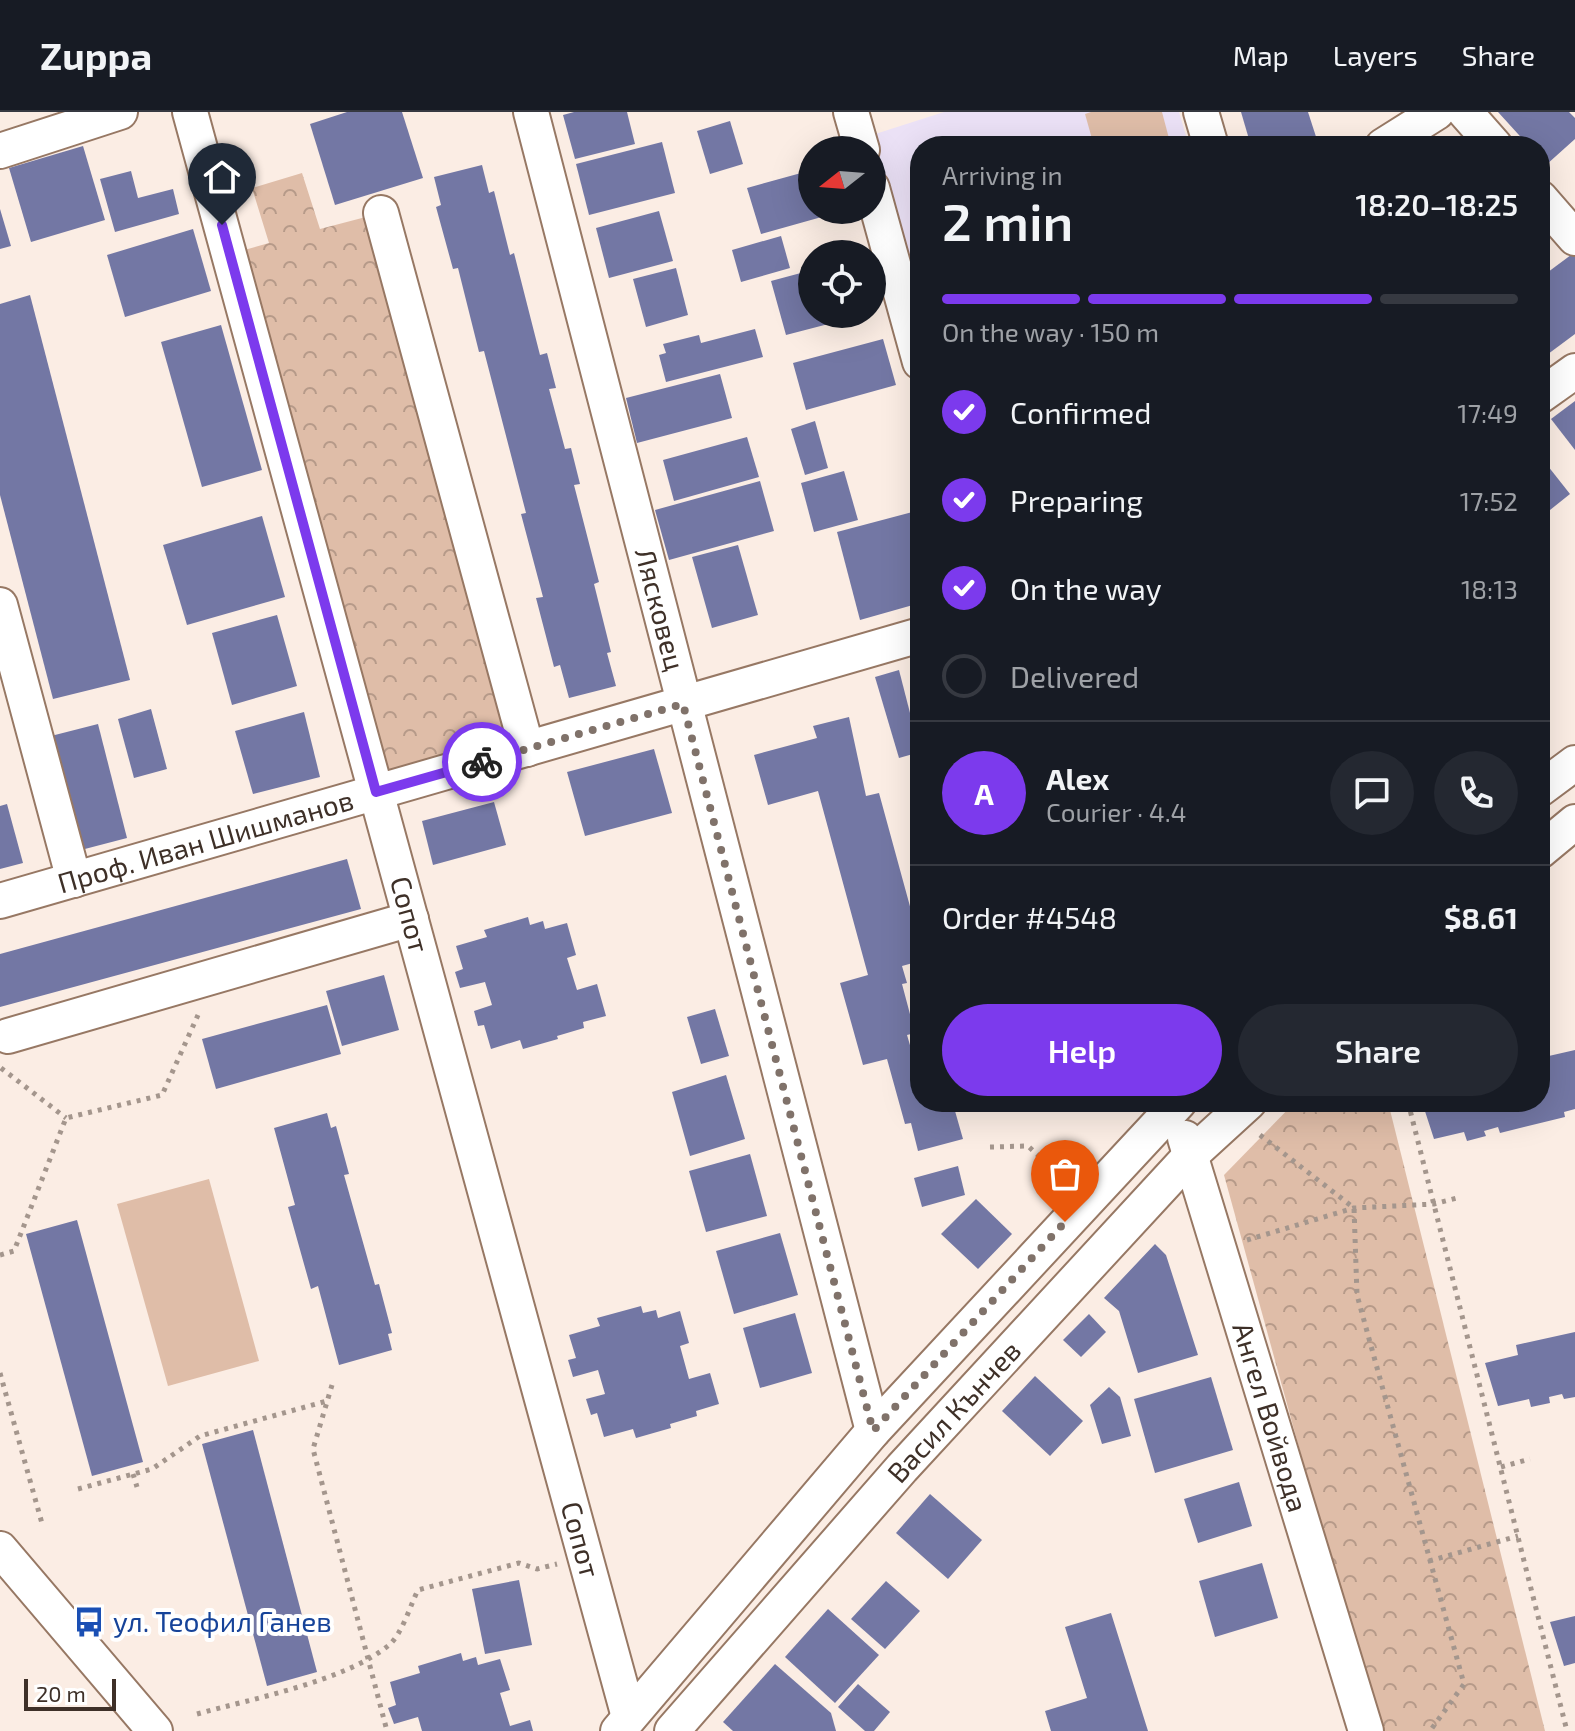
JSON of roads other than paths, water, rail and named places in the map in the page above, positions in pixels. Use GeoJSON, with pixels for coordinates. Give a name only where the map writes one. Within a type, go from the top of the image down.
{"type":"FeatureCollection","features":[{"type":"Feature","properties":{"kind":"street"},"geometry":{"type":"LineString","coordinates":[[0,151],[120,112]]}},
{"type":"Feature","properties":{"kind":"street","name":"Сопот"},"geometry":{"type":"LineString","coordinates":[[190,112],[585,1556],[623,1724]]}},
{"type":"Feature","properties":{"kind":"street","name":"Лясковец"},"geometry":{"type":"LineString","coordinates":[[531,112],[873,1431]]}},
{"type":"Feature","properties":{"kind":"street"},"geometry":{"type":"LineString","coordinates":[[851,112],[858,136]]}},
{"type":"Feature","properties":{"kind":"street"},"geometry":{"type":"LineString","coordinates":[[1201,112],[1208,136]]}},
{"type":"Feature","properties":{"kind":"street"},"geometry":{"type":"LineString","coordinates":[[1399,136],[1437,112]]}},
{"type":"Feature","properties":{"kind":"street"},"geometry":{"type":"LineString","coordinates":[[1465,112],[1486,136]]}},
{"type":"Feature","properties":{"kind":"street"},"geometry":{"type":"LineString","coordinates":[[1550,209],[1575,238]]}},
{"type":"Feature","properties":{"kind":"street"},"geometry":{"type":"LineString","coordinates":[[381,213],[527,749]]}},
{"type":"Feature","properties":{"kind":"street"},"geometry":{"type":"LineString","coordinates":[[882,224],[910,326]]}},
{"type":"Feature","properties":{"kind":"street"},"geometry":{"type":"LineString","coordinates":[[1550,389],[1575,371]]}},
{"type":"Feature","properties":{"kind":"street"},"geometry":{"type":"LineString","coordinates":[[0,605],[74,880]]}},
{"type":"Feature","properties":{"kind":"street","name":"Проф. Иван Шишманов"},"geometry":{"type":"LineString","coordinates":[[0,901],[910,638]]}},
{"type":"Feature","properties":{"kind":"street"},"geometry":{"type":"LineString","coordinates":[[1550,782],[1575,763]]}},
{"type":"Feature","properties":{"kind":"street"},"geometry":{"type":"LineString","coordinates":[[1550,843],[1575,822]]}},
{"type":"Feature","properties":{"kind":"street"},"geometry":{"type":"LineString","coordinates":[[4,1052],[217,975],[411,919]]}},
{"type":"Feature","properties":{"kind":"street","name":"Васил Кънчев"},"geometry":{"type":"LineString","coordinates":[[623,1724],[873,1431],[1167,1112]]}},
{"type":"Feature","properties":{"kind":"street","name":"Ангел Войвода"},"geometry":{"type":"LineString","coordinates":[[1178,1112],[1366,1731]]}},
{"type":"Feature","properties":{"kind":"street","name":"Васил Кънчев"},"geometry":{"type":"LineString","coordinates":[[672,1731],[902,1468],[1191,1155],[1238,1112]]}},
{"type":"Feature","properties":{"kind":"street"},"geometry":{"type":"LineString","coordinates":[[0,1549],[155,1731]]}},
{"type":"Feature","properties":{"kind":"place","name":"ул. Теофил Ганев"},"geometry":{"type":"Point","coordinates":[89,1622]}}]}
